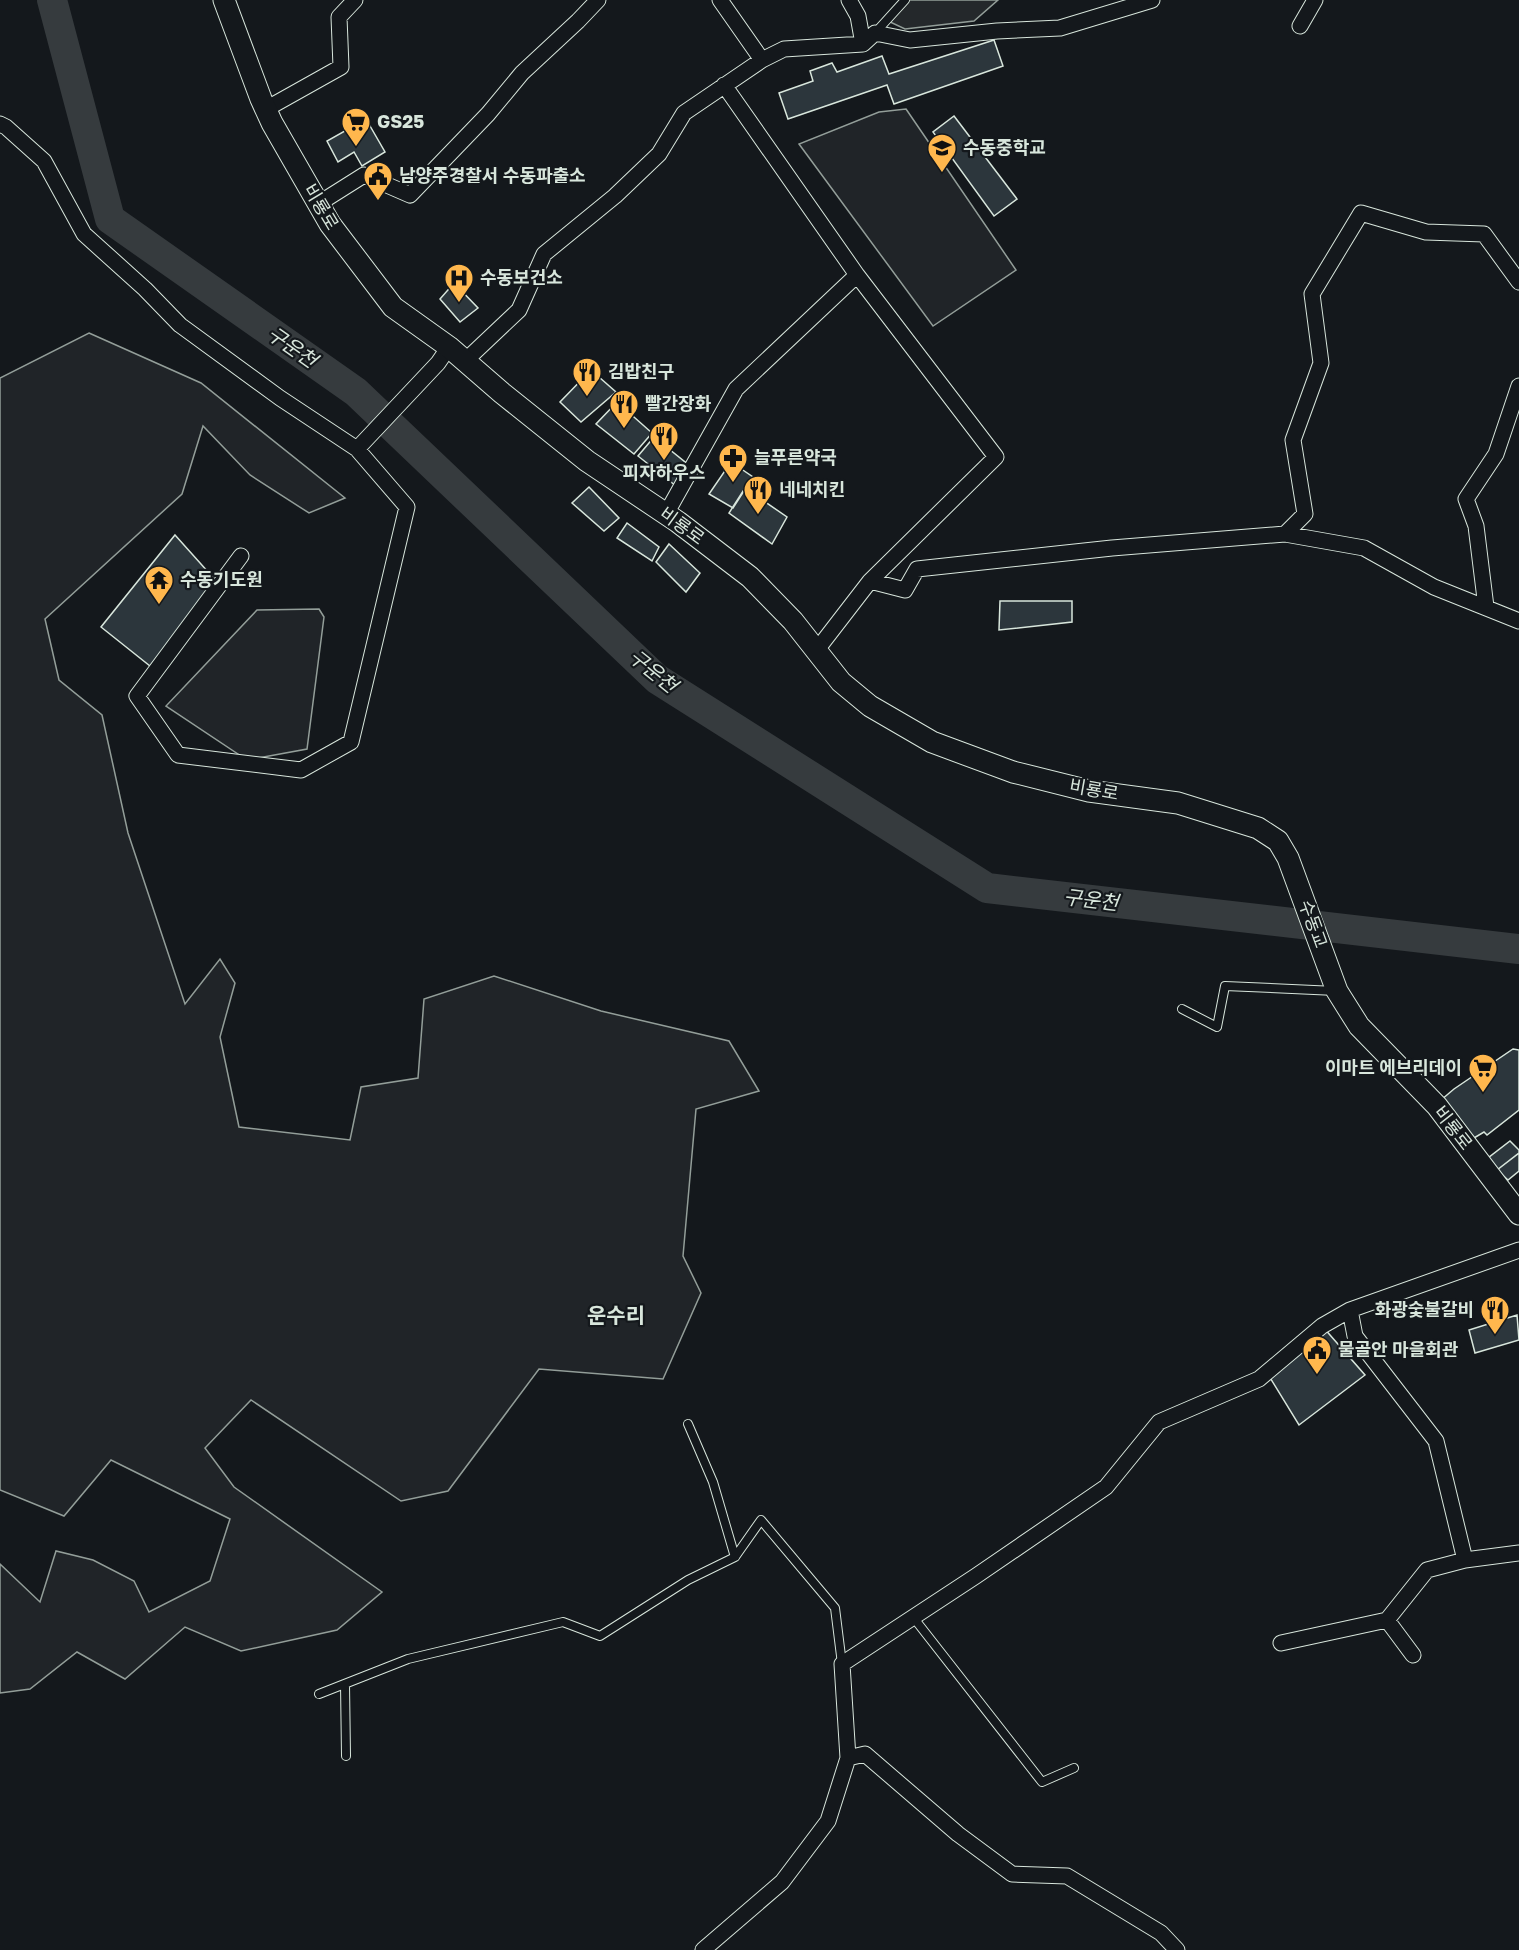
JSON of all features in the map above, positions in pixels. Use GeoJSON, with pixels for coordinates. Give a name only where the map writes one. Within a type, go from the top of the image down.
{"type":"FeatureCollection","features":[{"type":"Feature","properties":{"kind":"main road","name":"비룡로"},"geometry":{"type":"LineString","coordinates":[[224,0],[266,109],[318,204],[330,224],[393,307],[443,355],[464,362],[587,460],[666,514],[750,577],[793,621],[841,682],[870,706],[932,742],[1013,772],[1089,792],[1178,803],[1258,828],[1278,841],[1288,858]]}},
{"type":"Feature","properties":{"kind":"main road","name":"수동교"},"geometry":{"type":"LineString","coordinates":[[1288,858],[1337,991]]}},
{"type":"Feature","properties":{"kind":"main road","name":"비룡로"},"geometry":{"type":"LineString","coordinates":[[1337,991],[1359,1026],[1437,1106],[1519,1214]]}},
{"type":"Feature","properties":{"kind":"street"},"geometry":{"type":"LineString","coordinates":[[266,109],[341,67],[339,17],[355,0]]}},
{"type":"Feature","properties":{"kind":"street"},"geometry":{"type":"LineString","coordinates":[[318,204],[364,175],[410,195],[488,114],[522,73],[598,0]]}},
{"type":"Feature","properties":{"kind":"street"},"geometry":{"type":"LineString","coordinates":[[720,0],[762,60]]}},
{"type":"Feature","properties":{"kind":"street"},"geometry":{"type":"LineString","coordinates":[[849,0],[858,16],[863,44]]}},
{"type":"Feature","properties":{"kind":"street"},"geometry":{"type":"LineString","coordinates":[[464,362],[519,310],[544,254],[615,196],[659,154],[684,113],[762,60],[784,49],[863,44],[875,33],[910,40],[997,31],[1060,28],[1152,0]]}},
{"type":"Feature","properties":{"kind":"street"},"geometry":{"type":"LineString","coordinates":[[1300,26],[1315,0]]}},
{"type":"Feature","properties":{"kind":"street"},"geometry":{"type":"LineString","coordinates":[[724,85],[857,275],[996,457],[870,581],[816,651]]}},
{"type":"Feature","properties":{"kind":"street"},"geometry":{"type":"LineString","coordinates":[[0,124],[44,161],[84,234],[180,325],[280,398],[360,446],[407,507],[351,742],[301,770],[178,755],[137,696],[241,556]]}},
{"type":"Feature","properties":{"kind":"street"},"geometry":{"type":"LineString","coordinates":[[1286,534],[1305,514],[1293,440],[1321,363],[1312,294],[1361,213],[1426,232],[1484,234],[1519,282]]}},
{"type":"Feature","properties":{"kind":"street"},"geometry":{"type":"LineString","coordinates":[[666,514],[736,389],[857,275]]}},
{"type":"Feature","properties":{"kind":"street"},"geometry":{"type":"LineString","coordinates":[[360,446],[443,355]]}},
{"type":"Feature","properties":{"kind":"street"},"geometry":{"type":"LineString","coordinates":[[1486,607],[1476,526],[1466,499],[1496,454],[1519,386]]}},
{"type":"Feature","properties":{"kind":"street"},"geometry":{"type":"LineString","coordinates":[[870,581],[905,590],[917,569],[1112,548],[1286,534],[1364,548],[1434,587],[1519,621]]}},
{"type":"Feature","properties":{"kind":"street"},"geometry":{"type":"LineString","coordinates":[[703,1950],[782,1882],[828,1821],[848,1758],[842,1664],[1106,1487],[1159,1422],[1259,1379],[1322,1326],[1350,1310],[1519,1250]]}},
{"type":"Feature","properties":{"kind":"street"},"geometry":{"type":"LineString","coordinates":[[1350,1310],[1355,1336],[1436,1441],[1464,1560]]}},
{"type":"Feature","properties":{"kind":"street"},"geometry":{"type":"LineString","coordinates":[[1281,1643],[1387,1620],[1426,1570],[1464,1560],[1519,1553]]}},
{"type":"Feature","properties":{"kind":"street"},"geometry":{"type":"LineString","coordinates":[[1387,1620],[1413,1655]]}},
{"type":"Feature","properties":{"kind":"street"},"geometry":{"type":"LineString","coordinates":[[848,1758],[865,1754],[958,1834],[1012,1874],[1067,1876],[1161,1933],[1177,1950]]}},
{"type":"Feature","properties":{"kind":"lane"},"geometry":{"type":"LineString","coordinates":[[875,33],[905,0]]}},
{"type":"Feature","properties":{"kind":"lane"},"geometry":{"type":"LineString","coordinates":[[1182,1009],[1217,1027],[1225,986],[1337,991]]}},
{"type":"Feature","properties":{"kind":"lane"},"geometry":{"type":"LineString","coordinates":[[688,1424],[713,1482],[735,1557]]}},
{"type":"Feature","properties":{"kind":"lane"},"geometry":{"type":"LineString","coordinates":[[319,1694],[408,1659],[563,1622],[600,1636],[688,1580],[735,1557],[761,1520],[835,1608],[842,1664]]}},
{"type":"Feature","properties":{"kind":"lane"},"geometry":{"type":"LineString","coordinates":[[913,1617],[1042,1782],[1074,1768]]}},
{"type":"Feature","properties":{"kind":"lane"},"geometry":{"type":"LineString","coordinates":[[345,1684],[346,1756]]}},
{"type":"Feature","properties":{"kind":"shaded area"},"geometry":{"type":"Polygon","coordinates":[[[907,0],[998,0],[974,21],[905,29],[888,21],[907,0]]]}},
{"type":"Feature","properties":{"kind":"shaded area"},"geometry":{"type":"Polygon","coordinates":[[[906,109],[1016,270],[933,326],[799,144],[879,112],[906,109]]]}},
{"type":"Feature","properties":{"kind":"shaded area"},"geometry":{"type":"Polygon","coordinates":[[[89,333],[201,383],[345,498],[309,513],[250,475],[203,426],[182,494],[45,619],[59,680],[102,715],[128,833],[185,1004],[220,959],[235,983],[220,1037],[239,1127],[350,1140],[361,1087],[418,1078],[424,999],[494,976],[601,1011],[729,1041],[759,1091],[696,1109],[683,1256],[701,1293],[663,1379],[539,1369],[448,1491],[401,1501],[251,1400],[205,1448],[234,1487],[382,1592],[337,1630],[241,1651],[185,1627],[125,1679],[77,1652],[30,1689],[0,1693],[0,1564],[40,1602],[56,1551],[93,1560],[134,1581],[149,1612],[210,1581],[230,1519],[111,1460],[64,1516],[0,1490],[0,378],[89,333]]]}},
{"type":"Feature","properties":{"kind":"shaded area"},"geometry":{"type":"Polygon","coordinates":[[[319,609],[324,617],[307,749],[247,760],[166,706],[257,610],[319,609]]]}},
{"type":"Feature","properties":{"kind":"building"},"geometry":{"type":"Polygon","coordinates":[[[994,40],[1003,66],[894,104],[887,85],[788,119],[779,93],[813,81],[810,71],[832,63],[837,72],[882,56],[889,74],[994,40]]]}},
{"type":"Feature","properties":{"kind":"building"},"geometry":{"type":"Polygon","coordinates":[[[954,116],[1017,199],[994,216],[933,132],[954,116]]]}},
{"type":"Feature","properties":{"kind":"building","name":"GS25"},"geometry":{"type":"Polygon","coordinates":[[[366,119],[385,152],[362,166],[354,152],[338,162],[327,141],[366,119]]]}},
{"type":"Feature","properties":{"kind":"building","name":"수동보건소"},"geometry":{"type":"Polygon","coordinates":[[[454,283],[478,308],[460,322],[440,299],[454,283]]]}},
{"type":"Feature","properties":{"kind":"building","name":"김밥친구"},"geometry":{"type":"Polygon","coordinates":[[[591,370],[616,392],[581,422],[560,402],[591,370]]]}},
{"type":"Feature","properties":{"kind":"building","name":"빨간장화"},"geometry":{"type":"Polygon","coordinates":[[[617,402],[652,433],[634,454],[596,424],[617,402]]]}},
{"type":"Feature","properties":{"kind":"building","name":"피자하우스"},"geometry":{"type":"Polygon","coordinates":[[[654,437],[690,466],[676,486],[638,456],[654,437]]]}},
{"type":"Feature","properties":{"kind":"building","name":"늘푸른약국"},"geometry":{"type":"Polygon","coordinates":[[[731,462],[753,477],[733,508],[709,494],[731,462]]]}},
{"type":"Feature","properties":{"kind":"building"},"geometry":{"type":"Polygon","coordinates":[[[589,487],[619,518],[604,531],[572,503],[589,487]]]}},
{"type":"Feature","properties":{"kind":"building","name":"네네치킨"},"geometry":{"type":"Polygon","coordinates":[[[745,488],[787,517],[772,544],[729,513],[745,488]]]}},
{"type":"Feature","properties":{"kind":"building"},"geometry":{"type":"Polygon","coordinates":[[[627,523],[659,547],[652,561],[617,538],[627,523]]]}},
{"type":"Feature","properties":{"kind":"building","name":"수동기도원"},"geometry":{"type":"Polygon","coordinates":[[[175,535],[218,583],[150,666],[101,627],[175,535]]]}},
{"type":"Feature","properties":{"kind":"building"},"geometry":{"type":"Polygon","coordinates":[[[669,544],[700,573],[686,592],[656,562],[669,544]]]}},
{"type":"Feature","properties":{"kind":"building"},"geometry":{"type":"Polygon","coordinates":[[[1000,601],[1072,601],[1072,622],[999,630],[1000,601]]]}},
{"type":"Feature","properties":{"kind":"building","name":"이마트 에브리데이"},"geometry":{"type":"Polygon","coordinates":[[[1513,1049],[1519,1050],[1519,1110],[1487,1135],[1484,1132],[1474,1138],[1441,1100],[1513,1049]]]}},
{"type":"Feature","properties":{"kind":"building"},"geometry":{"type":"Polygon","coordinates":[[[1510,1141],[1519,1153],[1497,1170],[1488,1158],[1510,1141]]]}},
{"type":"Feature","properties":{"kind":"building"},"geometry":{"type":"Polygon","coordinates":[[[1519,1153],[1519,1171],[1508,1180],[1497,1170],[1519,1153]]]}},
{"type":"Feature","properties":{"kind":"building","name":"화광숯불갈비"},"geometry":{"type":"Polygon","coordinates":[[[1517,1315],[1519,1340],[1475,1353],[1469,1330],[1517,1315]]]}},
{"type":"Feature","properties":{"kind":"building","name":"물골안 마을회관"},"geometry":{"type":"Polygon","coordinates":[[[1323,1327],[1365,1375],[1299,1425],[1269,1376],[1323,1327]]]}},
{"type":"Feature","properties":{"kind":"waterway","name":"구운천"},"geometry":{"type":"LineString","coordinates":[[52,0],[110,219],[356,392],[657,679],[987,888],[1519,949]]}},
{"type":"Feature","properties":{"kind":"place","name":"GS25"},"geometry":{"type":"Point","coordinates":[356,148]}},
{"type":"Feature","properties":{"kind":"place","name":"수동중학교"},"geometry":{"type":"Point","coordinates":[942,174]}},
{"type":"Feature","properties":{"kind":"place","name":"남양주경찰서 수동파출소"},"geometry":{"type":"Point","coordinates":[378,202]}},
{"type":"Feature","properties":{"kind":"place","name":"수동보건소"},"geometry":{"type":"Point","coordinates":[459,304]}},
{"type":"Feature","properties":{"kind":"place","name":"김밥친구"},"geometry":{"type":"Point","coordinates":[587,398]}},
{"type":"Feature","properties":{"kind":"place","name":"빨간장화"},"geometry":{"type":"Point","coordinates":[624,430]}},
{"type":"Feature","properties":{"kind":"place","name":"피자하우스"},"geometry":{"type":"Point","coordinates":[664,462]}},
{"type":"Feature","properties":{"kind":"place","name":"늘푸른약국"},"geometry":{"type":"Point","coordinates":[733,484]}},
{"type":"Feature","properties":{"kind":"place","name":"네네치킨"},"geometry":{"type":"Point","coordinates":[758,516]}},
{"type":"Feature","properties":{"kind":"place","name":"수동기도원"},"geometry":{"type":"Point","coordinates":[159,606]}},
{"type":"Feature","properties":{"kind":"place","name":"이마트 에브리데이"},"geometry":{"type":"Point","coordinates":[1483,1094]}},
{"type":"Feature","properties":{"kind":"place","name":"화광숯불갈비"},"geometry":{"type":"Point","coordinates":[1495,1336]}},
{"type":"Feature","properties":{"kind":"place","name":"물골안 마을회관"},"geometry":{"type":"Point","coordinates":[1317,1376]}},
{"type":"Feature","properties":{"kind":"district","name":"운수리"},"geometry":{"type":"Point","coordinates":[616,1316]}}]}
